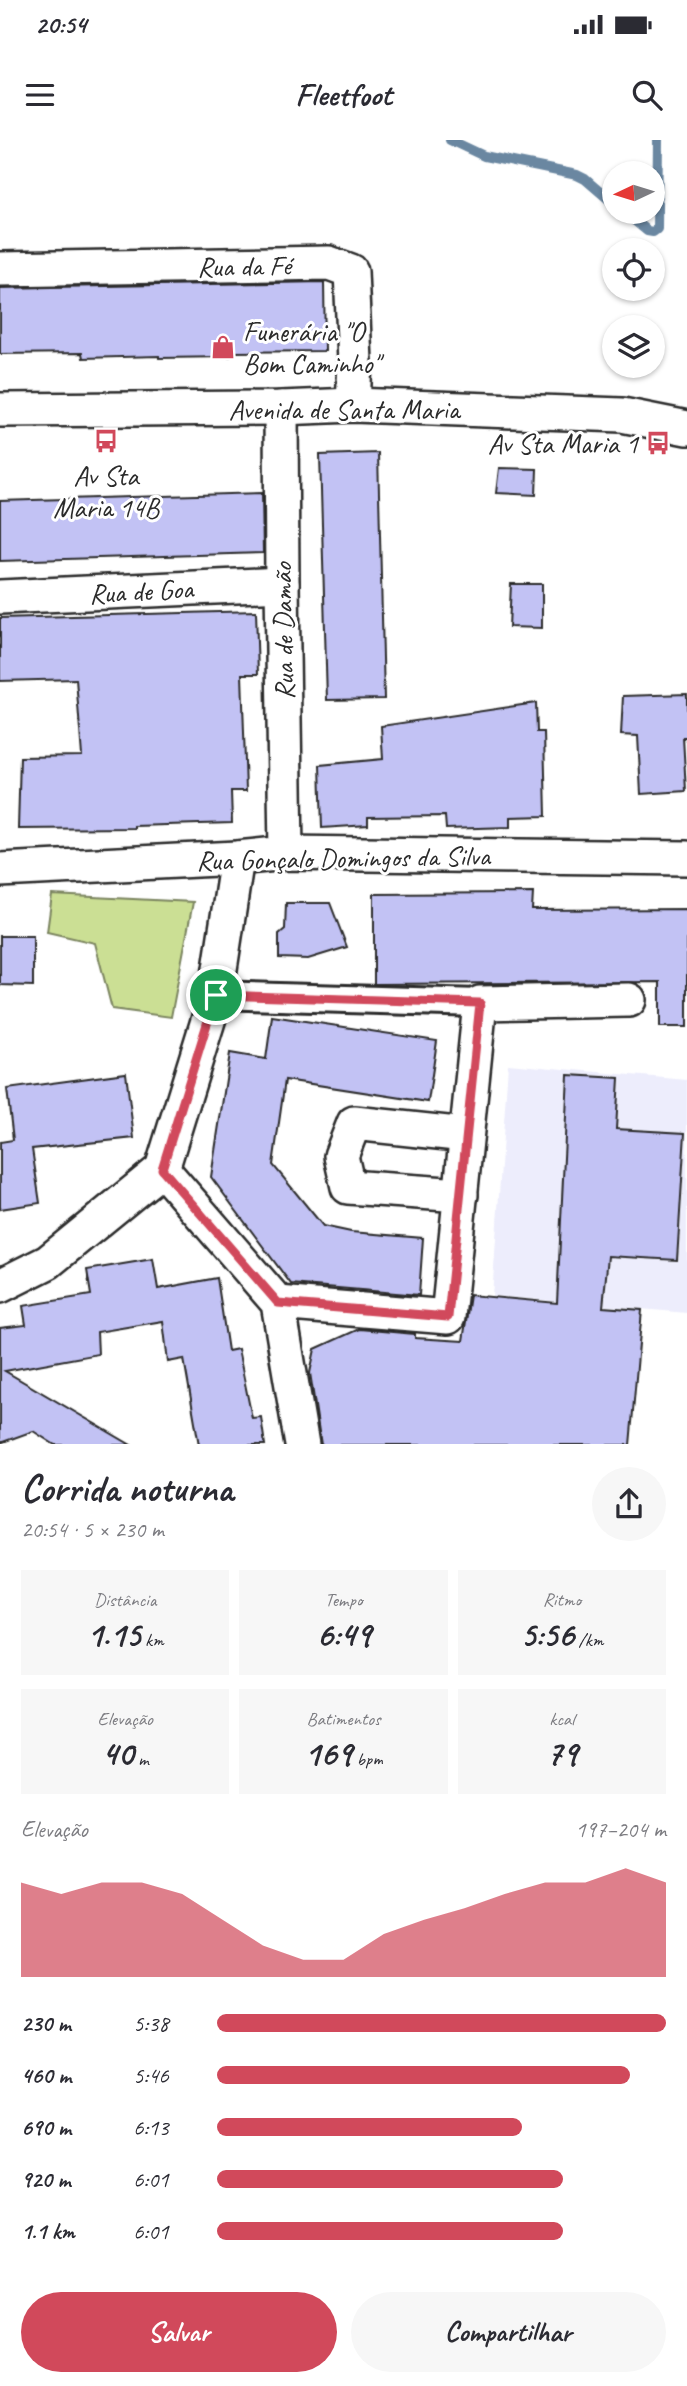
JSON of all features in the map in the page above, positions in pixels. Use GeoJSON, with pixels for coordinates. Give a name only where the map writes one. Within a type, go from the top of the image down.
{"type":"FeatureCollection","features":[{"type":"Feature","properties":{"kind":"street","name":"Rua da Fé"},"geometry":{"type":"LineString","coordinates":[[0,269],[329,263],[351,271],[354,405]]}},
{"type":"Feature","properties":{"kind":"street","name":"Avenida de Santa Maria"},"geometry":{"type":"LineString","coordinates":[[0,410],[354,405],[622,415],[687,428]]}},
{"type":"Feature","properties":{"kind":"street","name":"Rua de Damão"},"geometry":{"type":"LineString","coordinates":[[281,408],[286,853]]}},
{"type":"Feature","properties":{"kind":"street","name":"Rua de Goa"},"geometry":{"type":"LineString","coordinates":[[0,597],[282,584]]}},
{"type":"Feature","properties":{"kind":"street","name":"Rua Gonçalo Domingos da Silva"},"geometry":{"type":"LineString","coordinates":[[0,870],[286,853],[687,858]]}},
{"type":"Feature","properties":{"kind":"street"},"geometry":{"type":"LineString","coordinates":[[0,1286],[48,1262],[162,1169],[216,995],[237,858]]}},
{"type":"Feature","properties":{"kind":"street"},"geometry":{"type":"LineString","coordinates":[[216,995],[480,1003],[629,1000]]}},
{"type":"Feature","properties":{"kind":"street"},"geometry":{"type":"LineString","coordinates":[[278,1303],[448,1317],[480,1003]]}},
{"type":"Feature","properties":{"kind":"street"},"geometry":{"type":"LineString","coordinates":[[461,1195],[348,1187],[341,1156],[354,1123],[466,1135]]}},
{"type":"Feature","properties":{"kind":"street"},"geometry":{"type":"LineString","coordinates":[[162,1169],[278,1303],[302,1444]]}},
{"type":"Feature","properties":{"kind":"shaded area"},"geometry":{"type":"Polygon","coordinates":[[[508,1064],[687,1080],[687,1313],[492,1296],[508,1064]]]}},
{"type":"Feature","properties":{"kind":"green space"},"geometry":{"type":"Polygon","coordinates":[[[52,895],[193,902],[171,1017],[112,1009],[95,943],[47,932],[52,895]]]}},
{"type":"Feature","properties":{"kind":"building"},"geometry":{"type":"Polygon","coordinates":[[[324,282],[325,351],[230,352],[230,357],[159,358],[83,358],[82,353],[0,354],[0,288],[324,282]]]}},
{"type":"Feature","properties":{"kind":"building"},"geometry":{"type":"Polygon","coordinates":[[[378,453],[384,699],[327,700],[320,455],[378,453]]]}},
{"type":"Feature","properties":{"kind":"building"},"geometry":{"type":"Polygon","coordinates":[[[499,468],[537,469],[536,495],[496,493],[499,468]]]}},
{"type":"Feature","properties":{"kind":"building"},"geometry":{"type":"Polygon","coordinates":[[[262,493],[263,553],[0,561],[0,501],[262,493]]]}},
{"type":"Feature","properties":{"kind":"building"},"geometry":{"type":"Polygon","coordinates":[[[511,584],[542,584],[542,628],[509,627],[511,584]]]}},
{"type":"Feature","properties":{"kind":"building"},"geometry":{"type":"Polygon","coordinates":[[[256,611],[258,674],[242,674],[246,791],[231,791],[232,823],[134,828],[18,829],[20,757],[82,756],[76,679],[0,681],[0,618],[256,611]]]}},
{"type":"Feature","properties":{"kind":"building"},"geometry":{"type":"Polygon","coordinates":[[[687,694],[687,737],[683,737],[686,791],[641,794],[638,736],[621,735],[623,696],[687,694]]]}},
{"type":"Feature","properties":{"kind":"building"},"geometry":{"type":"Polygon","coordinates":[[[536,703],[537,732],[544,732],[546,816],[510,817],[510,827],[446,829],[445,816],[368,817],[368,825],[322,828],[320,765],[383,759],[381,726],[536,703]]]}},
{"type":"Feature","properties":{"kind":"building"},"geometry":{"type":"Polygon","coordinates":[[[533,893],[532,910],[687,909],[687,1027],[660,1027],[660,982],[374,984],[374,894],[533,893]]]}},
{"type":"Feature","properties":{"kind":"building"},"geometry":{"type":"Polygon","coordinates":[[[286,903],[330,903],[347,947],[308,959],[279,958],[279,934],[285,929],[286,903]]]}},
{"type":"Feature","properties":{"kind":"building"},"geometry":{"type":"Polygon","coordinates":[[[0,936],[33,936],[33,986],[0,985],[0,936]]]}},
{"type":"Feature","properties":{"kind":"building"},"geometry":{"type":"Polygon","coordinates":[[[272,1016],[437,1041],[428,1102],[285,1080],[273,1165],[323,1226],[351,1232],[423,1238],[419,1295],[291,1284],[211,1177],[230,1053],[266,1059],[272,1016]]]}},
{"type":"Feature","properties":{"kind":"building"},"geometry":{"type":"Polygon","coordinates":[[[126,1073],[134,1138],[32,1149],[40,1203],[0,1209],[0,1142],[13,1140],[7,1089],[126,1073]]]}},
{"type":"Feature","properties":{"kind":"building"},"geometry":{"type":"Polygon","coordinates":[[[568,1075],[619,1078],[616,1129],[685,1133],[677,1260],[608,1256],[603,1307],[642,1310],[630,1444],[321,1444],[310,1373],[315,1349],[359,1329],[415,1334],[415,1338],[463,1341],[470,1295],[557,1303],[568,1075]]]}},
{"type":"Feature","properties":{"kind":"building"},"geometry":{"type":"Polygon","coordinates":[[[153,1259],[158,1289],[217,1278],[228,1351],[238,1349],[252,1418],[261,1417],[265,1444],[199,1444],[184,1359],[168,1362],[163,1321],[97,1332],[98,1354],[5,1371],[129,1444],[53,1444],[33,1431],[0,1443],[0,1328],[26,1325],[23,1306],[91,1295],[87,1270],[153,1259]]]}},
{"type":"Feature","properties":{"kind":"waterway"},"geometry":{"type":"LineString","coordinates":[[450,140],[484,156],[577,175],[602,194]]}},
{"type":"Feature","properties":{"kind":"waterway"},"geometry":{"type":"LineString","coordinates":[[658,140],[658,161]]}},
{"type":"Feature","properties":{"kind":"waterway"},"geometry":{"type":"LineString","coordinates":[[639,224],[653,232],[657,229],[657,224]]}},
{"type":"Feature","properties":{"kind":"place","name":"Funerária \"O Bom Caminho\""},"geometry":{"type":"Point","coordinates":[223,347]}},
{"type":"Feature","properties":{"kind":"place","name":"Av Sta Maria 14B"},"geometry":{"type":"Point","coordinates":[106,441]}},
{"type":"Feature","properties":{"kind":"place","name":"Av Sta Maria 1"},"geometry":{"type":"Point","coordinates":[658,443]}},
{"type":"Feature","properties":{"kind":"route"},"geometry":{"type":"LineString","coordinates":[[216,995],[480,1003],[448,1317],[278,1303],[162,1169],[216,995]]}}]}
